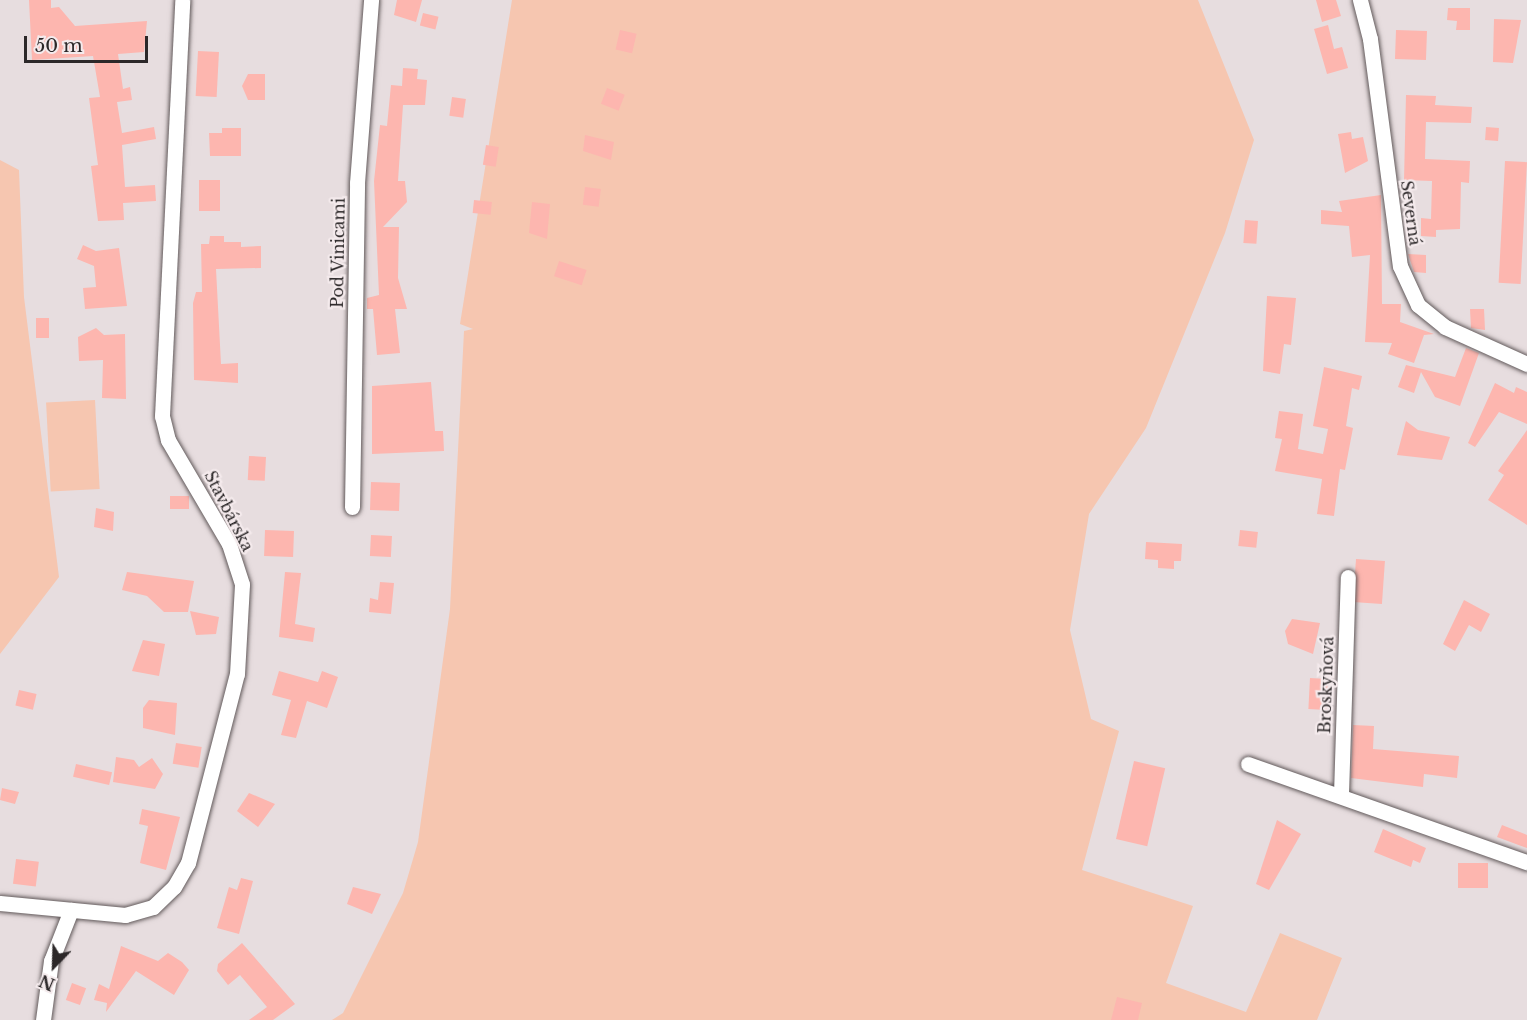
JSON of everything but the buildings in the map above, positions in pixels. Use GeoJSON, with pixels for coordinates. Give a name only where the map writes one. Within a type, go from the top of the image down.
{"type":"FeatureCollection","features":[{"type":"Feature","properties":{"kind":"street","name":"Stavbárska"},"geometry":{"type":"LineString","coordinates":[[0,903],[125,915],[153,907],[174,887],[188,863],[243,633],[242,584],[228,544],[168,440],[162,416],[182,0]]}},
{"type":"Feature","properties":{"kind":"street","name":"Pod Vinicami"},"geometry":{"type":"LineString","coordinates":[[352,507],[357,183],[371,0]]}},
{"type":"Feature","properties":{"kind":"street","name":"Severná"},"geometry":{"type":"LineString","coordinates":[[1359,0],[1370,39],[1400,266],[1418,305],[1445,327],[1527,364]]}},
{"type":"Feature","properties":{"kind":"street","name":"Broskyňová"},"geometry":{"type":"LineString","coordinates":[[1341,794],[1348,577]]}},
{"type":"Feature","properties":{"kind":"street"},"geometry":{"type":"LineString","coordinates":[[1248,764],[1341,794],[1527,862]]}},
{"type":"Feature","properties":{"kind":"street"},"geometry":{"type":"LineString","coordinates":[[44,1020],[51,961],[71,910]]}},
{"type":"Feature","properties":{"kind":"shaded area"},"geometry":{"type":"Polygon","coordinates":[[[512,0],[1198,0],[1254,140],[1225,233],[1146,428],[1089,514],[1070,630],[1091,719],[1119,731],[1082,870],[1193,906],[1166,983],[1246,1012],[1280,933],[1342,958],[1317,1020],[332,1020],[343,1013],[403,893],[418,842],[450,609],[464,331],[473,329],[460,324],[512,0]]]}},
{"type":"Feature","properties":{"kind":"shaded area"},"geometry":{"type":"Polygon","coordinates":[[[0,160],[19,170],[24,297],[59,577],[0,654],[0,160]]]}},
{"type":"Feature","properties":{"kind":"shaded area"},"geometry":{"type":"Polygon","coordinates":[[[95,400],[100,489],[51,491],[46,403],[95,400]]]}}]}
